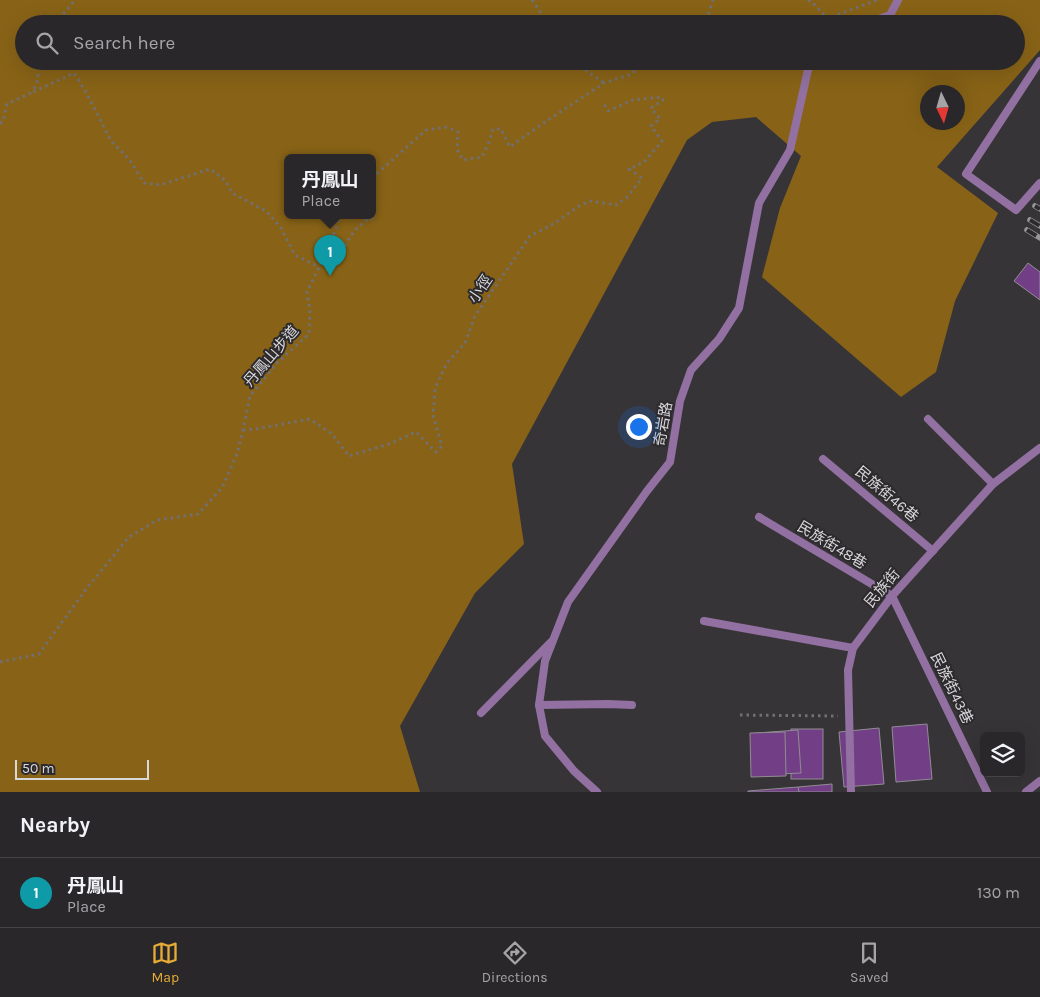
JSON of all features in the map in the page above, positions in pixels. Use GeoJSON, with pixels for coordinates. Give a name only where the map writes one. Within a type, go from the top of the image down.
{"type":"FeatureCollection","features":[{"type":"Feature","properties":{"kind":"lane"},"geometry":{"type":"LineString","coordinates":[[888,15],[898,0]]}},
{"type":"Feature","properties":{"kind":"lane"},"geometry":{"type":"LineString","coordinates":[[1040,61],[966,174],[1016,210],[1040,183]]}},
{"type":"Feature","properties":{"kind":"lane","name":"奇岩路"},"geometry":{"type":"LineString","coordinates":[[597,792],[574,771],[546,736],[539,705],[545,661],[568,602],[647,491],[670,462],[680,401],[691,370],[719,339],[739,308],[759,203],[790,150],[808,70]]}},
{"type":"Feature","properties":{"kind":"lane"},"geometry":{"type":"LineString","coordinates":[[928,419],[993,484]]}},
{"type":"Feature","properties":{"kind":"lane","name":"民族街"},"geometry":{"type":"LineString","coordinates":[[852,792],[848,670],[853,648],[892,596],[993,484],[1040,448]]}},
{"type":"Feature","properties":{"kind":"lane","name":"民族街46巷"},"geometry":{"type":"LineString","coordinates":[[823,458],[933,551]]}},
{"type":"Feature","properties":{"kind":"lane","name":"民族街48巷"},"geometry":{"type":"LineString","coordinates":[[758,517],[892,596]]}},
{"type":"Feature","properties":{"kind":"lane","name":"民族街43巷"},"geometry":{"type":"LineString","coordinates":[[892,596],[987,792]]}},
{"type":"Feature","properties":{"kind":"lane"},"geometry":{"type":"LineString","coordinates":[[704,621],[853,648]]}},
{"type":"Feature","properties":{"kind":"lane"},"geometry":{"type":"LineString","coordinates":[[481,713],[554,639]]}},
{"type":"Feature","properties":{"kind":"lane"},"geometry":{"type":"LineString","coordinates":[[539,705],[632,705]]}},
{"type":"Feature","properties":{"kind":"lane"},"geometry":{"type":"LineString","coordinates":[[1026,792],[1040,781]]}},
{"type":"Feature","properties":{"kind":"path"},"geometry":{"type":"LineString","coordinates":[[62,15],[75,0]]}},
{"type":"Feature","properties":{"kind":"path"},"geometry":{"type":"LineString","coordinates":[[532,0],[543,15]]}},
{"type":"Feature","properties":{"kind":"path"},"geometry":{"type":"LineString","coordinates":[[708,15],[713,0]]}},
{"type":"Feature","properties":{"kind":"path"},"geometry":{"type":"LineString","coordinates":[[808,0],[824,15]]}},
{"type":"Feature","properties":{"kind":"path"},"geometry":{"type":"LineString","coordinates":[[836,15],[878,0]]}},
{"type":"Feature","properties":{"kind":"path"},"geometry":{"type":"LineString","coordinates":[[33,92],[38,79],[38,70]]}},
{"type":"Feature","properties":{"kind":"path"},"geometry":{"type":"LineString","coordinates":[[585,70],[604,83]]}},
{"type":"Feature","properties":{"kind":"path"},"geometry":{"type":"LineString","coordinates":[[376,174],[426,130],[447,127],[458,132],[457,149],[464,160],[482,157],[493,129],[501,129],[510,147],[604,83],[632,74],[635,70]]}},
{"type":"Feature","properties":{"kind":"path"},"geometry":{"type":"LineString","coordinates":[[0,123],[3,122],[7,104],[74,73],[111,141],[129,159],[144,183],[160,185],[210,169],[226,181],[232,193],[266,211],[281,228],[295,255],[319,267]]}},
{"type":"Feature","properties":{"kind":"path","name":"小徑"},"geometry":{"type":"LineString","coordinates":[[244,430],[310,419],[332,434],[350,456],[389,444],[416,432],[436,452],[442,446],[433,415],[435,388],[447,363],[465,343],[475,316],[530,236],[590,201],[616,206],[627,197],[642,178],[629,169],[644,162],[662,141],[651,126],[660,119],[651,108],[663,100],[661,96],[633,100],[608,111],[603,102]]}},
{"type":"Feature","properties":{"kind":"path","name":"丹鳳山步道"},"geometry":{"type":"LineString","coordinates":[[0,662],[39,654],[86,589],[129,537],[157,520],[198,514],[222,488],[237,454],[244,430],[250,396],[276,364],[308,334],[310,311],[307,292],[326,253],[338,219]]}},
{"type":"Feature","properties":{"kind":"path"},"geometry":{"type":"LineString","coordinates":[[326,253],[344,247],[354,231],[368,219]]}},
{"type":"Feature","properties":{"kind":"path"},"geometry":{"type":"LineString","coordinates":[[373,219],[377,220]]}},
{"type":"Feature","properties":{"kind":"path"},"geometry":{"type":"LineString","coordinates":[[740,715],[849,716]]}},
{"type":"Feature","properties":{"kind":"shaded area"},"geometry":{"type":"Polygon","coordinates":[[[0,0],[1040,0],[1040,50],[1025,67],[1025,15],[15,15],[15,70],[1022,70],[937,167],[998,213],[955,301],[936,372],[901,397],[762,277],[780,208],[801,156],[756,117],[712,122],[687,140],[512,464],[524,544],[475,593],[400,726],[420,792],[0,792],[0,0]]]}},
{"type":"Feature","properties":{"kind":"building"},"geometry":{"type":"Polygon","coordinates":[[[1028,263],[1040,272],[1040,300],[1014,281],[1028,263]]]}},
{"type":"Feature","properties":{"kind":"building"},"geometry":{"type":"Polygon","coordinates":[[[927,724],[932,779],[896,782],[892,727],[927,724]]]}},
{"type":"Feature","properties":{"kind":"building"},"geometry":{"type":"Polygon","coordinates":[[[879,728],[884,784],[844,787],[839,732],[879,728]]]}},
{"type":"Feature","properties":{"kind":"building"},"geometry":{"type":"Polygon","coordinates":[[[791,729],[823,729],[823,779],[791,779],[791,729]]]}},
{"type":"Feature","properties":{"kind":"building"},"geometry":{"type":"Polygon","coordinates":[[[798,730],[801,773],[760,775],[757,733],[798,730]]]}},
{"type":"Feature","properties":{"kind":"building"},"geometry":{"type":"Polygon","coordinates":[[[785,732],[786,776],[751,777],[750,733],[785,732]]]}},
{"type":"Feature","properties":{"kind":"building"},"geometry":{"type":"Polygon","coordinates":[[[832,784],[832,792],[799,792],[798,787],[832,784]]]}},
{"type":"Feature","properties":{"kind":"building"},"geometry":{"type":"Polygon","coordinates":[[[798,787],[799,792],[748,792],[748,791],[798,787]]]}},
{"type":"Feature","properties":{"kind":"railway"},"geometry":{"type":"LineString","coordinates":[[1035,206],[1040,209]]}},
{"type":"Feature","properties":{"kind":"railway"},"geometry":{"type":"LineString","coordinates":[[1030,220],[1040,226]]}},
{"type":"Feature","properties":{"kind":"railway"},"geometry":{"type":"LineString","coordinates":[[1027,230],[1040,238]]}},
{"type":"Feature","properties":{"kind":"place","name":"丹鳳山"},"geometry":{"type":"Point","coordinates":[330,276]}}]}
